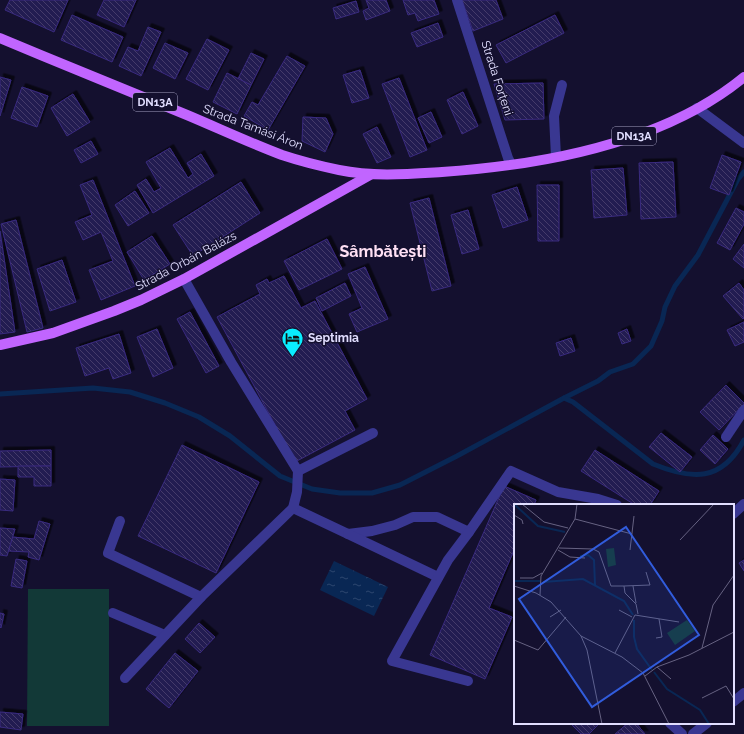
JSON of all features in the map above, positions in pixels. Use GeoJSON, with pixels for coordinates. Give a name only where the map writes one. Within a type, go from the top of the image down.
{"type":"FeatureCollection","features":[{"type":"Feature","properties":{"kind":"main road","name":"Strada Tamási Áron"},"geometry":{"type":"LineString","coordinates":[[0,38],[282,155],[342,170],[372,174],[424,173],[511,164]]}},
{"type":"Feature","properties":{"kind":"main road","name":"DN13A"},"geometry":{"type":"LineString","coordinates":[[511,164],[556,157],[602,146],[655,128],[715,98],[744,77]]}},
{"type":"Feature","properties":{"kind":"main road","name":"Strada Orbán Balázs"},"geometry":{"type":"LineString","coordinates":[[0,344],[53,333],[114,312],[184,279],[372,174]]}},
{"type":"Feature","properties":{"kind":"street","name":"Strada Forțeni"},"geometry":{"type":"LineString","coordinates":[[457,0],[511,164]]}},
{"type":"Feature","properties":{"kind":"street"},"geometry":{"type":"LineString","coordinates":[[556,157],[554,116],[562,85]]}},
{"type":"Feature","properties":{"kind":"street"},"geometry":{"type":"LineString","coordinates":[[697,108],[744,143]]}},
{"type":"Feature","properties":{"kind":"street"},"geometry":{"type":"LineString","coordinates":[[125,678],[201,597],[293,508],[297,492],[298,472],[230,362],[184,279]]}},
{"type":"Feature","properties":{"kind":"street"},"geometry":{"type":"LineString","coordinates":[[726,437],[744,410]]}},
{"type":"Feature","properties":{"kind":"street"},"geometry":{"type":"LineString","coordinates":[[298,472],[373,433]]}},
{"type":"Feature","properties":{"kind":"street"},"geometry":{"type":"LineString","coordinates":[[468,681],[392,661],[448,560],[511,471],[558,492],[598,499],[614,504]]}},
{"type":"Feature","properties":{"kind":"street"},"geometry":{"type":"LineString","coordinates":[[734,513],[744,504]]}},
{"type":"Feature","properties":{"kind":"street"},"geometry":{"type":"LineString","coordinates":[[293,508],[438,577]]}},
{"type":"Feature","properties":{"kind":"street"},"geometry":{"type":"LineString","coordinates":[[348,534],[372,531],[395,525],[413,517],[436,517],[469,532]]}},
{"type":"Feature","properties":{"kind":"street"},"geometry":{"type":"LineString","coordinates":[[120,521],[108,553],[201,597]]}},
{"type":"Feature","properties":{"kind":"street"},"geometry":{"type":"LineString","coordinates":[[113,613],[165,635]]}},
{"type":"Feature","properties":{"kind":"street"},"geometry":{"type":"LineString","coordinates":[[734,701],[744,693]]}},
{"type":"Feature","properties":{"kind":"street"},"geometry":{"type":"LineString","coordinates":[[671,724],[682,734]]}},
{"type":"Feature","properties":{"kind":"street"},"geometry":{"type":"LineString","coordinates":[[693,734],[706,724]]}},
{"type":"Feature","properties":{"kind":"green space"},"geometry":{"type":"Polygon","coordinates":[[[28,589],[109,589],[109,726],[27,726],[28,589]]]}},
{"type":"Feature","properties":{"kind":"water"},"geometry":{"type":"Polygon","coordinates":[[[334,561],[388,587],[374,616],[320,590],[334,561]]]}},
{"type":"Feature","properties":{"kind":"building"},"geometry":{"type":"Polygon","coordinates":[[[10,0],[68,0],[54,32],[5,10],[10,0]]]}},
{"type":"Feature","properties":{"kind":"building"},"geometry":{"type":"Polygon","coordinates":[[[104,0],[136,0],[124,27],[97,15],[104,0]]]}},
{"type":"Feature","properties":{"kind":"building"},"geometry":{"type":"Polygon","coordinates":[[[366,0],[386,0],[390,11],[366,20],[363,11],[369,8],[366,0]]]}},
{"type":"Feature","properties":{"kind":"building"},"geometry":{"type":"Polygon","coordinates":[[[403,0],[434,0],[439,14],[418,21],[415,13],[408,15],[403,0]]]}},
{"type":"Feature","properties":{"kind":"building"},"geometry":{"type":"Polygon","coordinates":[[[462,0],[496,0],[503,19],[473,31],[462,0]]]}},
{"type":"Feature","properties":{"kind":"building"},"geometry":{"type":"Polygon","coordinates":[[[356,1],[359,12],[336,19],[333,8],[356,1]]]}},
{"type":"Feature","properties":{"kind":"building"},"geometry":{"type":"Polygon","coordinates":[[[72,15],[123,37],[112,62],[61,40],[72,15]]]}},
{"type":"Feature","properties":{"kind":"building"},"geometry":{"type":"Polygon","coordinates":[[[555,15],[564,33],[506,63],[496,45],[555,15]]]}},
{"type":"Feature","properties":{"kind":"building"},"geometry":{"type":"Polygon","coordinates":[[[438,23],[443,37],[417,47],[411,33],[438,23]]]}},
{"type":"Feature","properties":{"kind":"building"},"geometry":{"type":"Polygon","coordinates":[[[148,27],[161,32],[141,76],[119,66],[128,47],[138,51],[148,27]]]}},
{"type":"Feature","properties":{"kind":"building"},"geometry":{"type":"Polygon","coordinates":[[[207,39],[229,50],[208,90],[186,79],[207,39]]]}},
{"type":"Feature","properties":{"kind":"building"},"geometry":{"type":"Polygon","coordinates":[[[165,43],[188,53],[175,79],[153,68],[165,43]]]}},
{"type":"Feature","properties":{"kind":"building"},"geometry":{"type":"Polygon","coordinates":[[[251,53],[264,59],[251,85],[238,79],[251,53]]]}},
{"type":"Feature","properties":{"kind":"building"},"geometry":{"type":"Polygon","coordinates":[[[287,56],[305,66],[268,130],[244,116],[252,102],[258,105],[287,56]]]}},
{"type":"Feature","properties":{"kind":"building"},"geometry":{"type":"Polygon","coordinates":[[[360,70],[369,98],[352,103],[343,75],[360,70]]]}},
{"type":"Feature","properties":{"kind":"building"},"geometry":{"type":"Polygon","coordinates":[[[227,73],[251,85],[237,114],[213,102],[227,73]]]}},
{"type":"Feature","properties":{"kind":"building"},"geometry":{"type":"Polygon","coordinates":[[[0,77],[11,80],[0,116],[0,77]]]}},
{"type":"Feature","properties":{"kind":"building"},"geometry":{"type":"Polygon","coordinates":[[[399,78],[427,150],[410,157],[382,84],[399,78]]]}},
{"type":"Feature","properties":{"kind":"building"},"geometry":{"type":"Polygon","coordinates":[[[543,83],[544,119],[505,120],[494,84],[543,83]]]}},
{"type":"Feature","properties":{"kind":"building"},"geometry":{"type":"Polygon","coordinates":[[[22,87],[48,96],[37,127],[11,118],[22,87]]]}},
{"type":"Feature","properties":{"kind":"building"},"geometry":{"type":"Polygon","coordinates":[[[463,92],[478,126],[462,134],[447,100],[463,92]]]}},
{"type":"Feature","properties":{"kind":"building"},"geometry":{"type":"Polygon","coordinates":[[[73,94],[90,122],[67,136],[51,108],[73,94]]]}},
{"type":"Feature","properties":{"kind":"building"},"geometry":{"type":"Polygon","coordinates":[[[431,112],[442,137],[429,143],[418,118],[431,112]]]}},
{"type":"Feature","properties":{"kind":"building"},"geometry":{"type":"Polygon","coordinates":[[[303,117],[326,118],[333,134],[325,152],[302,141],[303,117]]]}},
{"type":"Feature","properties":{"kind":"building"},"geometry":{"type":"Polygon","coordinates":[[[377,127],[391,157],[377,163],[363,134],[377,127]]]}},
{"type":"Feature","properties":{"kind":"building"},"geometry":{"type":"Polygon","coordinates":[[[91,141],[98,154],[81,163],[74,150],[91,141]]]}},
{"type":"Feature","properties":{"kind":"building"},"geometry":{"type":"Polygon","coordinates":[[[170,148],[188,178],[193,174],[187,163],[201,154],[214,176],[153,213],[137,185],[146,179],[154,192],[161,188],[146,162],[170,148]]]}},
{"type":"Feature","properties":{"kind":"building"},"geometry":{"type":"Polygon","coordinates":[[[722,155],[741,162],[729,195],[710,188],[722,155]]]}},
{"type":"Feature","properties":{"kind":"building"},"geometry":{"type":"Polygon","coordinates":[[[673,162],[676,217],[641,219],[639,163],[673,162]]]}},
{"type":"Feature","properties":{"kind":"building"},"geometry":{"type":"Polygon","coordinates":[[[623,168],[627,215],[594,218],[591,170],[623,168]]]}},
{"type":"Feature","properties":{"kind":"building"},"geometry":{"type":"Polygon","coordinates":[[[93,180],[135,286],[101,300],[89,270],[113,261],[101,232],[83,240],[75,222],[92,215],[80,185],[93,180]]]}},
{"type":"Feature","properties":{"kind":"building"},"geometry":{"type":"Polygon","coordinates":[[[241,182],[260,213],[193,256],[173,225],[241,182]]]}},
{"type":"Feature","properties":{"kind":"building"},"geometry":{"type":"Polygon","coordinates":[[[537,185],[559,185],[559,241],[538,241],[537,185]]]}},
{"type":"Feature","properties":{"kind":"building"},"geometry":{"type":"Polygon","coordinates":[[[517,187],[528,220],[503,228],[492,195],[517,187]]]}},
{"type":"Feature","properties":{"kind":"building"},"geometry":{"type":"Polygon","coordinates":[[[135,191],[149,213],[128,226],[115,205],[135,191]]]}},
{"type":"Feature","properties":{"kind":"building"},"geometry":{"type":"Polygon","coordinates":[[[429,198],[451,286],[432,291],[410,203],[429,198]]]}},
{"type":"Feature","properties":{"kind":"building"},"geometry":{"type":"Polygon","coordinates":[[[736,208],[744,212],[744,224],[730,250],[717,243],[736,208]]]}},
{"type":"Feature","properties":{"kind":"building"},"geometry":{"type":"Polygon","coordinates":[[[468,210],[479,249],[462,254],[451,215],[468,210]]]}},
{"type":"Feature","properties":{"kind":"building"},"geometry":{"type":"Polygon","coordinates":[[[16,220],[43,328],[27,332],[1,224],[16,220]]]}},
{"type":"Feature","properties":{"kind":"building"},"geometry":{"type":"Polygon","coordinates":[[[0,231],[15,332],[0,334],[0,231]]]}},
{"type":"Feature","properties":{"kind":"building"},"geometry":{"type":"Polygon","coordinates":[[[152,236],[170,264],[144,280],[127,252],[152,236]]]}},
{"type":"Feature","properties":{"kind":"building"},"geometry":{"type":"Polygon","coordinates":[[[327,239],[342,269],[299,290],[284,261],[327,239]]]}},
{"type":"Feature","properties":{"kind":"building"},"geometry":{"type":"Polygon","coordinates":[[[744,244],[744,268],[733,259],[744,244]]]}},
{"type":"Feature","properties":{"kind":"building"},"geometry":{"type":"Polygon","coordinates":[[[62,260],[76,302],[50,311],[37,269],[62,260]]]}},
{"type":"Feature","properties":{"kind":"building"},"geometry":{"type":"Polygon","coordinates":[[[365,267],[388,319],[357,332],[349,314],[362,308],[348,274],[365,267]]]}},
{"type":"Feature","properties":{"kind":"building","name":"Septimia"},"geometry":{"type":"Polygon","coordinates":[[[284,276],[301,308],[315,301],[367,399],[345,411],[355,430],[295,462],[217,317],[260,294],[256,285],[267,279],[269,283],[284,276]]]}},
{"type":"Feature","properties":{"kind":"building"},"geometry":{"type":"Polygon","coordinates":[[[345,283],[351,296],[322,311],[316,298],[345,283]]]}},
{"type":"Feature","properties":{"kind":"building"},"geometry":{"type":"Polygon","coordinates":[[[739,283],[744,290],[743,319],[723,296],[739,283]]]}},
{"type":"Feature","properties":{"kind":"building"},"geometry":{"type":"Polygon","coordinates":[[[190,312],[219,366],[206,373],[177,319],[190,312]]]}},
{"type":"Feature","properties":{"kind":"building"},"geometry":{"type":"Polygon","coordinates":[[[744,322],[744,342],[735,346],[727,330],[744,322]]]}},
{"type":"Feature","properties":{"kind":"building"},"geometry":{"type":"Polygon","coordinates":[[[157,329],[173,368],[153,377],[137,337],[157,329]]]}},
{"type":"Feature","properties":{"kind":"building"},"geometry":{"type":"Polygon","coordinates":[[[627,329],[631,341],[622,344],[618,333],[627,329]]]}},
{"type":"Feature","properties":{"kind":"building"},"geometry":{"type":"Polygon","coordinates":[[[119,334],[131,373],[113,379],[109,368],[85,376],[76,348],[119,334]]]}},
{"type":"Feature","properties":{"kind":"building"},"geometry":{"type":"Polygon","coordinates":[[[571,338],[575,351],[560,356],[556,343],[571,338]]]}},
{"type":"Feature","properties":{"kind":"building"},"geometry":{"type":"Polygon","coordinates":[[[726,385],[744,404],[719,430],[700,412],[726,385]]]}},
{"type":"Feature","properties":{"kind":"building"},"geometry":{"type":"Polygon","coordinates":[[[661,433],[692,457],[680,472],[649,447],[661,433]]]}},
{"type":"Feature","properties":{"kind":"building"},"geometry":{"type":"Polygon","coordinates":[[[713,435],[728,449],[715,464],[700,450],[713,435]]]}},
{"type":"Feature","properties":{"kind":"building"},"geometry":{"type":"Polygon","coordinates":[[[182,445],[259,482],[216,573],[138,536],[182,445]]]}},
{"type":"Feature","properties":{"kind":"building"},"geometry":{"type":"Polygon","coordinates":[[[51,450],[51,466],[0,467],[0,451],[51,450]]]}},
{"type":"Feature","properties":{"kind":"building"},"geometry":{"type":"Polygon","coordinates":[[[595,450],[659,491],[651,504],[633,504],[581,471],[595,450]]]}},
{"type":"Feature","properties":{"kind":"building"},"geometry":{"type":"Polygon","coordinates":[[[18,466],[51,466],[51,486],[34,486],[34,477],[18,477],[18,466]]]}},
{"type":"Feature","properties":{"kind":"building"},"geometry":{"type":"Polygon","coordinates":[[[0,479],[15,480],[13,511],[0,510],[0,479]]]}},
{"type":"Feature","properties":{"kind":"building"},"geometry":{"type":"Polygon","coordinates":[[[504,486],[536,500],[534,504],[514,504],[514,550],[489,608],[512,617],[485,679],[430,655],[504,486]]]}},
{"type":"Feature","properties":{"kind":"building"},"geometry":{"type":"Polygon","coordinates":[[[39,521],[50,524],[39,560],[28,557],[29,552],[8,551],[12,537],[34,539],[39,521]]]}},
{"type":"Feature","properties":{"kind":"building"},"geometry":{"type":"Polygon","coordinates":[[[0,528],[15,529],[7,556],[0,555],[0,528]]]}},
{"type":"Feature","properties":{"kind":"building"},"geometry":{"type":"Polygon","coordinates":[[[16,559],[27,561],[22,588],[11,586],[16,559]]]}},
{"type":"Feature","properties":{"kind":"building"},"geometry":{"type":"Polygon","coordinates":[[[744,560],[744,571],[739,563],[744,560]]]}},
{"type":"Feature","properties":{"kind":"building"},"geometry":{"type":"Polygon","coordinates":[[[0,613],[4,614],[1,628],[0,627],[0,613]]]}},
{"type":"Feature","properties":{"kind":"building"},"geometry":{"type":"Polygon","coordinates":[[[199,623],[215,637],[200,653],[185,639],[199,623]]]}},
{"type":"Feature","properties":{"kind":"building"},"geometry":{"type":"Polygon","coordinates":[[[175,653],[198,671],[169,708],[146,689],[175,653]]]}},
{"type":"Feature","properties":{"kind":"building"},"geometry":{"type":"Polygon","coordinates":[[[0,712],[23,714],[21,730],[0,727],[0,712]]]}},
{"type":"Feature","properties":{"kind":"building"},"geometry":{"type":"Polygon","coordinates":[[[571,724],[599,724],[589,734],[581,734],[571,724]]]}},
{"type":"Feature","properties":{"kind":"building"},"geometry":{"type":"Polygon","coordinates":[[[627,724],[637,724],[645,734],[615,734],[627,724]]]}},
{"type":"Feature","properties":{"kind":"waterway"},"geometry":{"type":"LineString","coordinates":[[0,394],[93,388],[130,392],[165,403],[199,417],[230,436],[280,476],[312,489],[340,493],[372,493],[400,485],[598,381],[610,372],[633,364],[651,346],[662,321],[665,307],[675,286],[698,255],[738,179],[744,172]]}},
{"type":"Feature","properties":{"kind":"waterway"},"geometry":{"type":"LineString","coordinates":[[564,398],[573,402],[653,464],[681,473],[693,475],[705,474],[716,470],[726,464],[744,440]]}},
{"type":"Feature","properties":{"kind":"place","name":"Septimia"},"geometry":{"type":"Point","coordinates":[292,358]}},
{"type":"Feature","properties":{"kind":"district","name":"Sâmbătești"},"geometry":{"type":"Point","coordinates":[383,251]}}]}
